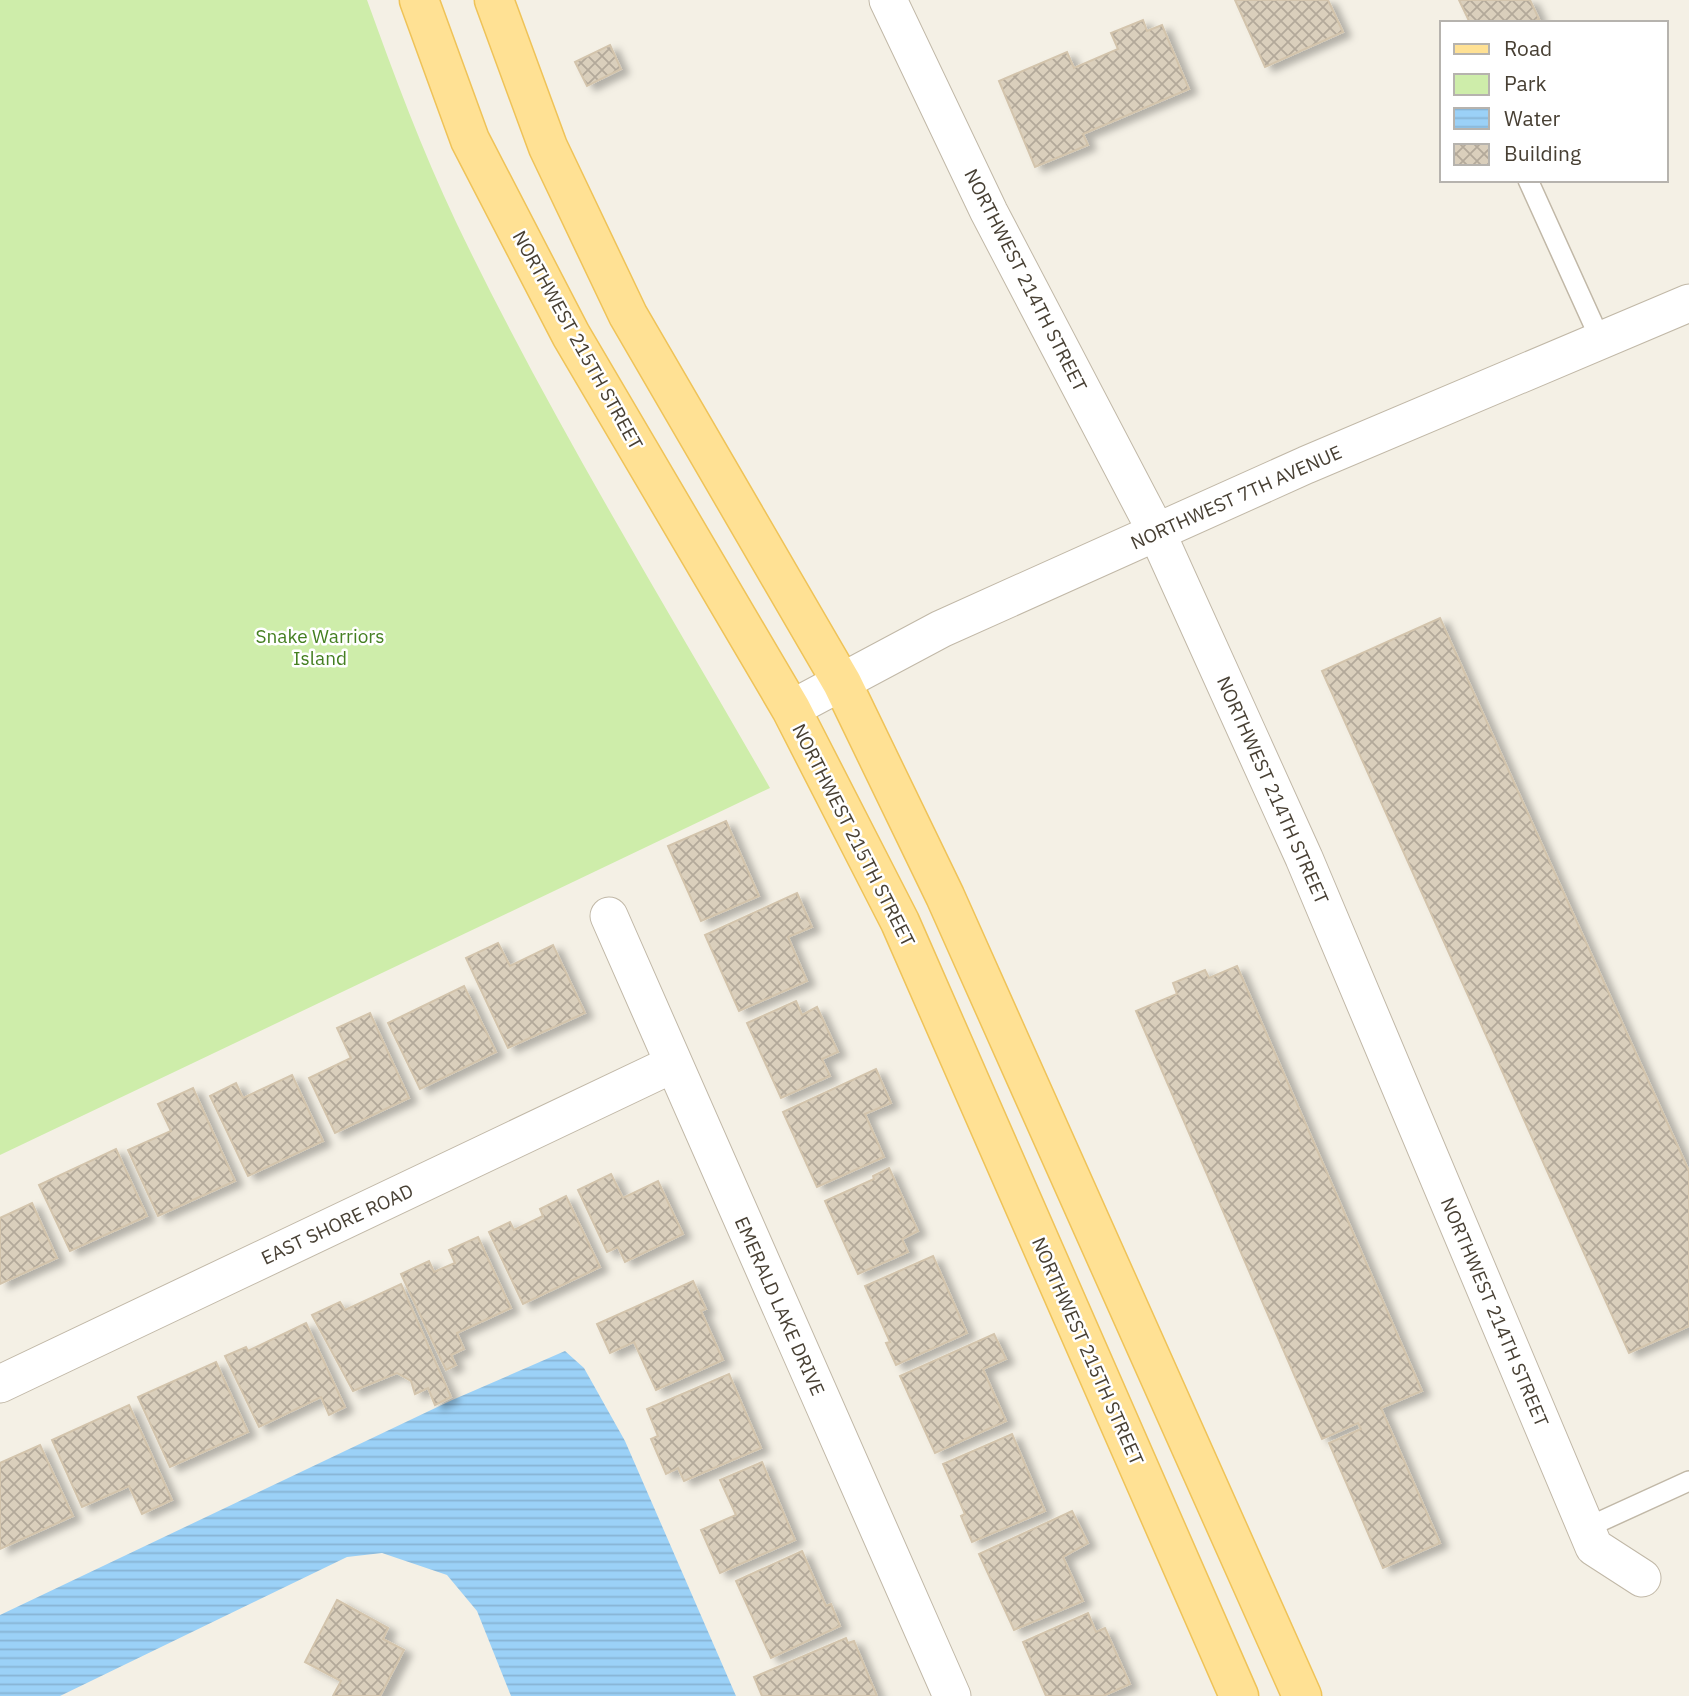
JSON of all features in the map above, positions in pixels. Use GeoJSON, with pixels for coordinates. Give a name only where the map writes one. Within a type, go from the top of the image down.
{"type":"FeatureCollection","features":[{"type":"Feature","properties":{"kind":"main road","name":"NORTHWEST 215TH STREET"},"geometry":{"type":"LineString","coordinates":[[419,0],[470,140],[571,335],[791,709],[900,922],[1239,1696]]}},
{"type":"Feature","properties":{"kind":"main road"},"geometry":{"type":"LineString","coordinates":[[494,0],[548,147],[628,315],[842,683],[945,896],[1302,1696]]}},
{"type":"Feature","properties":{"kind":"street","name":"NORTHWEST 214TH STREET"},"geometry":{"type":"LineString","coordinates":[[888,0],[989,212],[1157,533],[1304,858],[1594,1547],[1642,1578]]}},
{"type":"Feature","properties":{"kind":"street","name":"NORTHWEST 7TH AVENUE"},"geometry":{"type":"LineString","coordinates":[[791,709],[941,629],[1306,465],[1689,303]]}},
{"type":"Feature","properties":{"kind":"street","name":"EMERALD LAKE DRIVE"},"geometry":{"type":"LineString","coordinates":[[609,916],[952,1696]]}},
{"type":"Feature","properties":{"kind":"street","name":"EAST SHORE ROAD"},"geometry":{"type":"LineString","coordinates":[[0,1384],[673,1064]]}},
{"type":"Feature","properties":{"kind":"lane"},"geometry":{"type":"LineString","coordinates":[[1529,182],[1601,341]]}},
{"type":"Feature","properties":{"kind":"lane"},"geometry":{"type":"LineString","coordinates":[[1586,1528],[1689,1481]]}},
{"type":"Feature","properties":{"kind":"green space","name":"Snake Warriors Island"},"geometry":{"type":"Polygon","coordinates":[[[0,0],[367,0],[432,167],[492,294],[568,437],[770,788],[0,1155],[0,0]]]}},
{"type":"Feature","properties":{"kind":"water"},"geometry":{"type":"Polygon","coordinates":[[[565,1351],[584,1368],[625,1441],[736,1696],[511,1696],[477,1611],[447,1575],[382,1553],[347,1557],[60,1696],[0,1696],[0,1615],[450,1401],[565,1351]]]}},
{"type":"Feature","properties":{"kind":"building"},"geometry":{"type":"Polygon","coordinates":[[[1235,0],[1328,0],[1343,32],[1265,67],[1235,0]]]}},
{"type":"Feature","properties":{"kind":"building"},"geometry":{"type":"Polygon","coordinates":[[[1459,0],[1530,0],[1539,19],[1535,21],[1469,21],[1459,0]]]}},
{"type":"Feature","properties":{"kind":"building"},"geometry":{"type":"Polygon","coordinates":[[[1143,20],[1147,31],[1162,25],[1189,89],[1083,134],[1088,145],[1035,167],[999,81],[1067,52],[1074,68],[1118,49],[1111,33],[1143,20]]]}},
{"type":"Feature","properties":{"kind":"building"},"geometry":{"type":"Polygon","coordinates":[[[610,45],[621,69],[587,86],[575,62],[610,45]]]}},
{"type":"Feature","properties":{"kind":"building"},"geometry":{"type":"Polygon","coordinates":[[[1440,618],[1689,1171],[1689,1326],[1629,1353],[1322,671],[1440,618]]]}},
{"type":"Feature","properties":{"kind":"building"},"geometry":{"type":"Polygon","coordinates":[[[726,821],[759,896],[701,921],[668,846],[726,821]]]}},
{"type":"Feature","properties":{"kind":"building"},"geometry":{"type":"Polygon","coordinates":[[[797,893],[812,927],[788,937],[807,981],[739,1011],[705,935],[797,893]]]}},
{"type":"Feature","properties":{"kind":"building"},"geometry":{"type":"Polygon","coordinates":[[[498,943],[510,966],[553,945],[585,1013],[508,1048],[466,958],[498,943]]]}},
{"type":"Feature","properties":{"kind":"building"},"geometry":{"type":"Polygon","coordinates":[[[1237,966],[1422,1391],[1381,1408],[1440,1543],[1383,1568],[1329,1443],[1361,1429],[1358,1423],[1322,1439],[1136,1011],[1177,994],[1173,983],[1205,970],[1209,978],[1237,966]]]}},
{"type":"Feature","properties":{"kind":"building"},"geometry":{"type":"Polygon","coordinates":[[[464,986],[496,1052],[420,1089],[388,1023],[464,986]]]}},
{"type":"Feature","properties":{"kind":"building"},"geometry":{"type":"Polygon","coordinates":[[[796,1001],[802,1015],[817,1007],[838,1052],[822,1059],[830,1076],[781,1098],[747,1023],[796,1001]]]}},
{"type":"Feature","properties":{"kind":"building"},"geometry":{"type":"Polygon","coordinates":[[[370,1013],[409,1098],[335,1133],[309,1078],[351,1058],[337,1028],[370,1013]]]}},
{"type":"Feature","properties":{"kind":"building"},"geometry":{"type":"Polygon","coordinates":[[[876,1069],[891,1103],[865,1114],[884,1157],[817,1187],[783,1112],[876,1069]]]}},
{"type":"Feature","properties":{"kind":"building"},"geometry":{"type":"Polygon","coordinates":[[[292,1075],[323,1141],[248,1176],[210,1096],[236,1083],[243,1098],[292,1075]]]}},
{"type":"Feature","properties":{"kind":"building"},"geometry":{"type":"Polygon","coordinates":[[[193,1088],[235,1181],[158,1216],[128,1150],[171,1131],[158,1104],[193,1088]]]}},
{"type":"Feature","properties":{"kind":"building"},"geometry":{"type":"Polygon","coordinates":[[[116,1149],[147,1216],[70,1251],[39,1185],[116,1149]]]}},
{"type":"Feature","properties":{"kind":"building"},"geometry":{"type":"Polygon","coordinates":[[[889,1168],[918,1231],[902,1239],[908,1252],[858,1274],[825,1201],[874,1179],[873,1176],[889,1168]]]}},
{"type":"Feature","properties":{"kind":"building"},"geometry":{"type":"Polygon","coordinates":[[[611,1174],[623,1198],[658,1181],[683,1234],[625,1262],[618,1247],[607,1252],[578,1190],[611,1174]]]}},
{"type":"Feature","properties":{"kind":"building"},"geometry":{"type":"Polygon","coordinates":[[[566,1196],[600,1267],[523,1304],[489,1232],[510,1222],[514,1230],[543,1216],[540,1209],[566,1196]]]}},
{"type":"Feature","properties":{"kind":"building"},"geometry":{"type":"Polygon","coordinates":[[[32,1203],[57,1258],[0,1284],[0,1218],[32,1203]]]}},
{"type":"Feature","properties":{"kind":"building"},"geometry":{"type":"Polygon","coordinates":[[[478,1237],[511,1308],[457,1333],[464,1349],[451,1355],[456,1365],[446,1370],[401,1274],[429,1261],[434,1272],[455,1263],[449,1250],[478,1237]]]}},
{"type":"Feature","properties":{"kind":"building"},"geometry":{"type":"Polygon","coordinates":[[[933,1256],[967,1333],[896,1365],[886,1343],[890,1342],[865,1286],[933,1256]]]}},
{"type":"Feature","properties":{"kind":"building"},"geometry":{"type":"Polygon","coordinates":[[[693,1281],[706,1309],[701,1311],[723,1360],[656,1390],[634,1342],[610,1353],[597,1324],[693,1281]]]}},
{"type":"Feature","properties":{"kind":"building"},"geometry":{"type":"Polygon","coordinates":[[[401,1284],[451,1397],[435,1405],[428,1388],[415,1394],[411,1381],[397,1373],[353,1391],[312,1315],[340,1302],[345,1310],[401,1284]]]}},
{"type":"Feature","properties":{"kind":"building"},"geometry":{"type":"Polygon","coordinates":[[[306,1323],[345,1407],[329,1415],[321,1397],[259,1427],[225,1356],[246,1347],[248,1351],[306,1323]]]}},
{"type":"Feature","properties":{"kind":"building"},"geometry":{"type":"Polygon","coordinates":[[[994,1334],[1006,1359],[983,1369],[1006,1421],[935,1453],[900,1376],[994,1334]]]}},
{"type":"Feature","properties":{"kind":"building"},"geometry":{"type":"Polygon","coordinates":[[[216,1362],[248,1432],[170,1467],[138,1397],[216,1362]]]}},
{"type":"Feature","properties":{"kind":"building"},"geometry":{"type":"Polygon","coordinates":[[[729,1374],[761,1448],[684,1481],[678,1468],[666,1474],[651,1439],[658,1436],[647,1409],[729,1374]]]}},
{"type":"Feature","properties":{"kind":"building"},"geometry":{"type":"Polygon","coordinates":[[[129,1405],[172,1500],[142,1514],[129,1486],[82,1507],[52,1440],[129,1405]]]}},
{"type":"Feature","properties":{"kind":"building"},"geometry":{"type":"Polygon","coordinates":[[[1012,1434],[1045,1511],[972,1542],[961,1516],[965,1514],[943,1464],[1012,1434]]]}},
{"type":"Feature","properties":{"kind":"building"},"geometry":{"type":"Polygon","coordinates":[[[40,1445],[73,1516],[0,1549],[0,1463],[40,1445]]]}},
{"type":"Feature","properties":{"kind":"building"},"geometry":{"type":"Polygon","coordinates":[[[762,1462],[795,1540],[720,1573],[701,1530],[736,1515],[720,1480],[762,1462]]]}},
{"type":"Feature","properties":{"kind":"building"},"geometry":{"type":"Polygon","coordinates":[[[1072,1511],[1088,1543],[1063,1557],[1083,1601],[1014,1630],[979,1554],[1072,1511]]]}},
{"type":"Feature","properties":{"kind":"building"},"geometry":{"type":"Polygon","coordinates":[[[802,1551],[826,1606],[831,1604],[840,1626],[771,1658],[736,1581],[802,1551]]]}},
{"type":"Feature","properties":{"kind":"building"},"geometry":{"type":"Polygon","coordinates":[[[337,1600],[388,1628],[383,1639],[404,1650],[380,1696],[333,1696],[341,1681],[305,1662],[337,1600]]]}},
{"type":"Feature","properties":{"kind":"building"},"geometry":{"type":"Polygon","coordinates":[[[1088,1613],[1096,1632],[1105,1628],[1130,1684],[1103,1696],[1046,1696],[1023,1642],[1088,1613]]]}},
{"type":"Feature","properties":{"kind":"building"},"geometry":{"type":"Polygon","coordinates":[[[846,1638],[848,1643],[854,1641],[877,1696],[762,1696],[754,1677],[846,1638]]]}}]}
